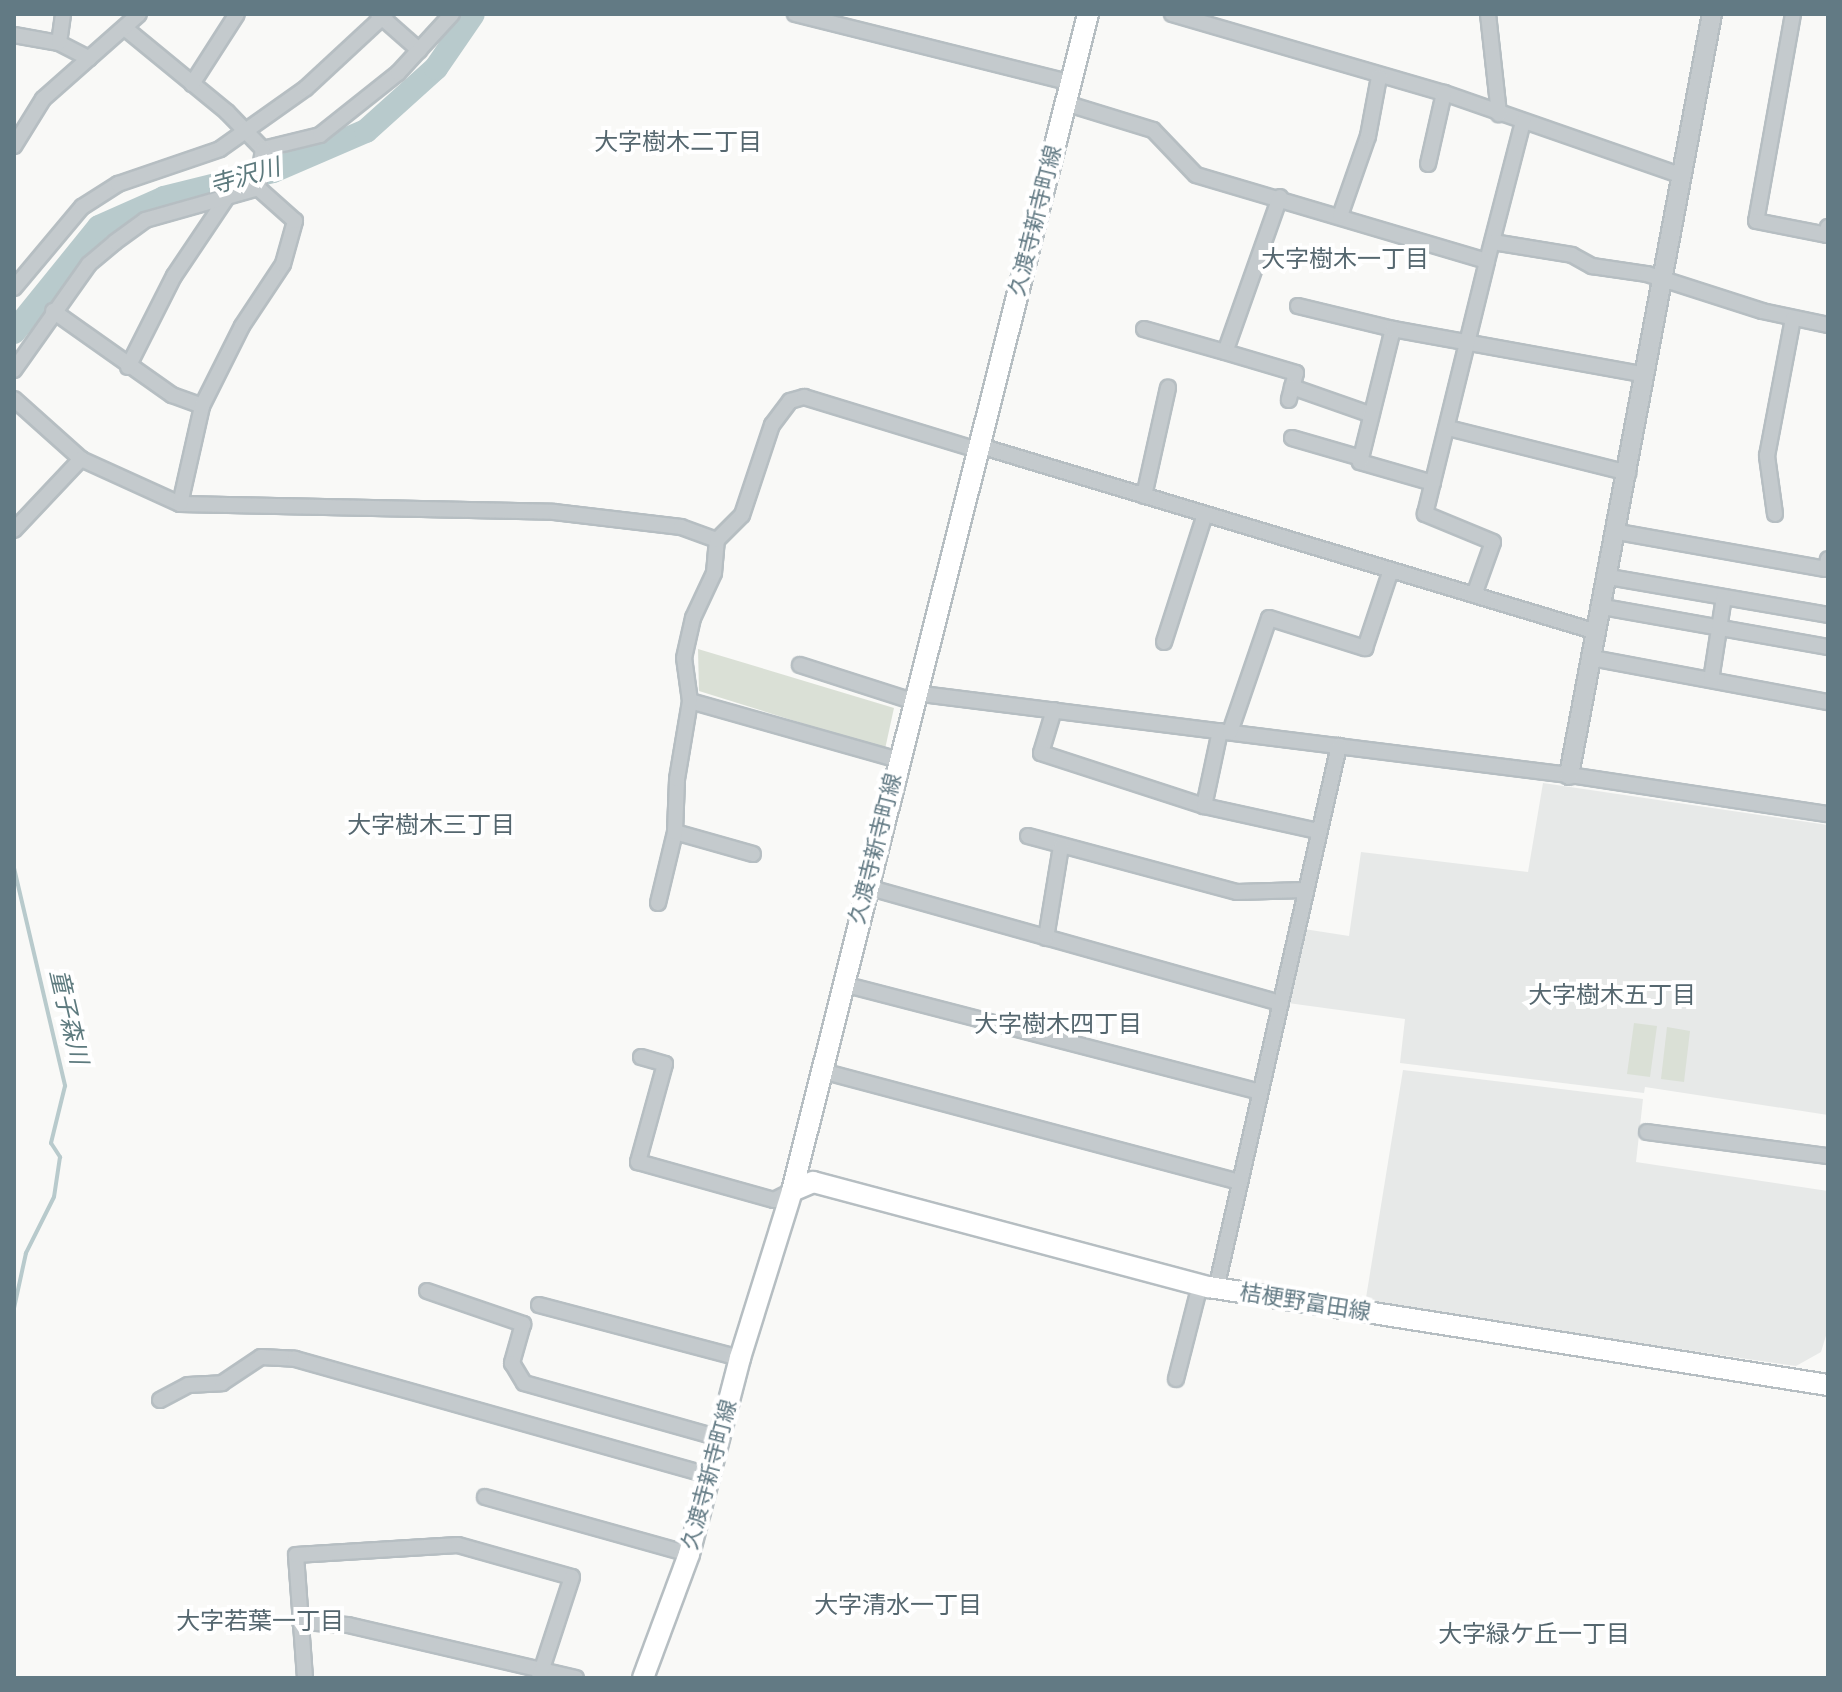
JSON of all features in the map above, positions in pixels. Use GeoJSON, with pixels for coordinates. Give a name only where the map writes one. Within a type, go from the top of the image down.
{"type":"FeatureCollection","features":[{"type":"Feature","properties":{"kind":"main road","name":"久渡寺新寺町線"},"geometry":{"type":"LineString","coordinates":[[643,1678],[689,1554],[740,1358],[792,1191],[913,697],[1088,14]]}},
{"type":"Feature","properties":{"kind":"main road","name":"桔梗野富田線"},"geometry":{"type":"LineString","coordinates":[[792,1191],[813,1182],[1208,1287],[1828,1385]]}},
{"type":"Feature","properties":{"kind":"street"},"geometry":{"type":"LineString","coordinates":[[59,43],[63,14]]}},
{"type":"Feature","properties":{"kind":"street"},"geometry":{"type":"LineString","coordinates":[[14,146],[19,120],[126,29],[139,14]]}},
{"type":"Feature","properties":{"kind":"street"},"geometry":{"type":"LineString","coordinates":[[192,84],[237,14]]}},
{"type":"Feature","properties":{"kind":"street"},"geometry":{"type":"LineString","coordinates":[[262,152],[320,135],[419,50],[452,14]]}},
{"type":"Feature","properties":{"kind":"street"},"geometry":{"type":"LineString","coordinates":[[795,14],[1071,83]]}},
{"type":"Feature","properties":{"kind":"street"},"geometry":{"type":"LineString","coordinates":[[1172,14],[1379,77],[1444,93],[1682,176]]}},
{"type":"Feature","properties":{"kind":"street"},"geometry":{"type":"LineString","coordinates":[[1488,14],[1499,114]]}},
{"type":"Feature","properties":{"kind":"street"},"geometry":{"type":"LineString","coordinates":[[1569,775],[1618,532],[1712,14]]}},
{"type":"Feature","properties":{"kind":"street"},"geometry":{"type":"LineString","coordinates":[[1793,14],[1756,221],[1827,235],[1828,227]]}},
{"type":"Feature","properties":{"kind":"street"},"geometry":{"type":"LineString","coordinates":[[14,288],[82,207],[118,184],[220,149],[306,88],[382,15],[419,50]]}},
{"type":"Feature","properties":{"kind":"street"},"geometry":{"type":"LineString","coordinates":[[126,29],[246,129],[262,152],[258,185]]}},
{"type":"Feature","properties":{"kind":"street"},"geometry":{"type":"LineString","coordinates":[[14,35],[59,43],[89,58]]}},
{"type":"Feature","properties":{"kind":"street"},"geometry":{"type":"LineString","coordinates":[[1340,216],[1368,136],[1379,77]]}},
{"type":"Feature","properties":{"kind":"street"},"geometry":{"type":"LineString","coordinates":[[1428,164],[1444,93]]}},
{"type":"Feature","properties":{"kind":"street"},"geometry":{"type":"LineString","coordinates":[[1065,103],[1153,130],[1196,175],[1280,197],[1487,261]]}},
{"type":"Feature","properties":{"kind":"street"},"geometry":{"type":"LineString","coordinates":[[1474,595],[1493,542],[1425,514],[1448,428],[1465,343],[1523,122]]}},
{"type":"Feature","properties":{"kind":"street"},"geometry":{"type":"LineString","coordinates":[[14,370],[89,264],[145,220],[258,185]]}},
{"type":"Feature","properties":{"kind":"street"},"geometry":{"type":"LineString","coordinates":[[180,504],[202,406],[242,326],[283,264],[295,221],[258,185]]}},
{"type":"Feature","properties":{"kind":"street"},"geometry":{"type":"LineString","coordinates":[[128,367],[174,276],[227,197]]}},
{"type":"Feature","properties":{"kind":"street"},"geometry":{"type":"LineString","coordinates":[[1225,352],[1280,197]]}},
{"type":"Feature","properties":{"kind":"street"},"geometry":{"type":"LineString","coordinates":[[1493,242],[1572,255],[1592,266],[1663,279],[1793,318],[1828,325]]}},
{"type":"Feature","properties":{"kind":"street"},"geometry":{"type":"LineString","coordinates":[[1298,306],[1393,329],[1646,375]]}},
{"type":"Feature","properties":{"kind":"street"},"geometry":{"type":"LineString","coordinates":[[53,311],[128,367],[172,395],[202,406]]}},
{"type":"Feature","properties":{"kind":"street"},"geometry":{"type":"LineString","coordinates":[[1775,514],[1767,456],[1793,318]]}},
{"type":"Feature","properties":{"kind":"street"},"geometry":{"type":"LineString","coordinates":[[1144,329],[1296,373],[1290,393],[1369,414]]}},
{"type":"Feature","properties":{"kind":"street"},"geometry":{"type":"LineString","coordinates":[[1393,329],[1369,414],[1360,462],[1433,483]]}},
{"type":"Feature","properties":{"kind":"street"},"geometry":{"type":"LineString","coordinates":[[1144,496],[1168,388]]}},
{"type":"Feature","properties":{"kind":"street"},"geometry":{"type":"LineString","coordinates":[[658,903],[675,832],[677,779],[690,701],[684,658],[693,618],[714,573],[717,540],[742,515],[772,425],[790,401],[804,397],[1597,632]]}},
{"type":"Feature","properties":{"kind":"street"},"geometry":{"type":"LineString","coordinates":[[14,399],[81,459],[180,504],[554,512],[681,527],[717,540]]}},
{"type":"Feature","properties":{"kind":"street"},"geometry":{"type":"LineString","coordinates":[[1448,428],[1628,473]]}},
{"type":"Feature","properties":{"kind":"street"},"geometry":{"type":"LineString","coordinates":[[1292,438],[1361,458]]}},
{"type":"Feature","properties":{"kind":"street"},"geometry":{"type":"LineString","coordinates":[[14,530],[81,459]]}},
{"type":"Feature","properties":{"kind":"street"},"geometry":{"type":"LineString","coordinates":[[1164,642],[1205,514]]}},
{"type":"Feature","properties":{"kind":"street"},"geometry":{"type":"LineString","coordinates":[[1618,532],[1826,569],[1828,559]]}},
{"type":"Feature","properties":{"kind":"street"},"geometry":{"type":"LineString","coordinates":[[1204,806],[1225,732],[1269,618],[1365,648],[1391,570]]}},
{"type":"Feature","properties":{"kind":"street"},"geometry":{"type":"LineString","coordinates":[[1609,577],[1828,615]]}},
{"type":"Feature","properties":{"kind":"street"},"geometry":{"type":"LineString","coordinates":[[1711,680],[1724,597]]}},
{"type":"Feature","properties":{"kind":"street"},"geometry":{"type":"LineString","coordinates":[[1603,607],[1828,647]]}},
{"type":"Feature","properties":{"kind":"street"},"geometry":{"type":"LineString","coordinates":[[1592,658],[1828,702]]}},
{"type":"Feature","properties":{"kind":"street"},"geometry":{"type":"LineString","coordinates":[[800,665],[913,697],[1054,710],[1569,775],[1828,814]]}},
{"type":"Feature","properties":{"kind":"street"},"geometry":{"type":"LineString","coordinates":[[690,701],[898,760]]}},
{"type":"Feature","properties":{"kind":"street"},"geometry":{"type":"LineString","coordinates":[[1054,710],[1041,753],[1204,806],[1318,831]]}},
{"type":"Feature","properties":{"kind":"street"},"geometry":{"type":"LineString","coordinates":[[1176,1379],[1240,1182],[1258,1091],[1339,746]]}},
{"type":"Feature","properties":{"kind":"street"},"geometry":{"type":"LineString","coordinates":[[675,832],[753,854]]}},
{"type":"Feature","properties":{"kind":"street"},"geometry":{"type":"LineString","coordinates":[[1028,836],[1237,892],[1305,890]]}},
{"type":"Feature","properties":{"kind":"street"},"geometry":{"type":"LineString","coordinates":[[1046,938],[1061,846]]}},
{"type":"Feature","properties":{"kind":"street"},"geometry":{"type":"LineString","coordinates":[[867,887],[1281,1003]]}},
{"type":"Feature","properties":{"kind":"street"},"geometry":{"type":"LineString","coordinates":[[843,984],[1258,1091]]}},
{"type":"Feature","properties":{"kind":"street"},"geometry":{"type":"LineString","coordinates":[[641,1057],[665,1064],[638,1162],[774,1200],[792,1191]]}},
{"type":"Feature","properties":{"kind":"street"},"geometry":{"type":"LineString","coordinates":[[822,1071],[1240,1182]]}},
{"type":"Feature","properties":{"kind":"street"},"geometry":{"type":"LineString","coordinates":[[1647,1132],[1828,1156]]}},
{"type":"Feature","properties":{"kind":"street"},"geometry":{"type":"LineString","coordinates":[[427,1291],[523,1324],[512,1363],[524,1383],[720,1438]]}},
{"type":"Feature","properties":{"kind":"street"},"geometry":{"type":"LineString","coordinates":[[539,1305],[740,1358]]}},
{"type":"Feature","properties":{"kind":"street"},"geometry":{"type":"LineString","coordinates":[[160,1400],[188,1385],[222,1383],[261,1357],[295,1359],[710,1476]]}},
{"type":"Feature","properties":{"kind":"street"},"geometry":{"type":"LineString","coordinates":[[485,1497],[689,1554]]}},
{"type":"Feature","properties":{"kind":"street"},"geometry":{"type":"LineString","coordinates":[[305,1678],[296,1555],[458,1545],[572,1577],[540,1673]]}},
{"type":"Feature","properties":{"kind":"street"},"geometry":{"type":"LineString","coordinates":[[300,1622],[348,1625],[540,1673],[576,1678]]}},
{"type":"Feature","properties":{"kind":"shaded area"},"geometry":{"type":"Polygon","coordinates":[[[698,649],[894,708],[885,749],[699,691],[698,649]]]}},
{"type":"Feature","properties":{"kind":"shaded area"},"geometry":{"type":"Polygon","coordinates":[[[1543,783],[1828,825],[1828,1115],[1645,1087],[1644,1093],[1400,1063],[1405,1019],[1288,1003],[1304,929],[1349,936],[1361,852],[1528,872],[1543,783]]]}},
{"type":"Feature","properties":{"kind":"shaded area"},"geometry":{"type":"Polygon","coordinates":[[[1634,1023],[1657,1026],[1650,1077],[1627,1074],[1634,1023]]]}},
{"type":"Feature","properties":{"kind":"shaded area"},"geometry":{"type":"Polygon","coordinates":[[[1667,1027],[1690,1031],[1684,1082],[1661,1079],[1667,1027]]]}},
{"type":"Feature","properties":{"kind":"shaded area"},"geometry":{"type":"Polygon","coordinates":[[[1403,1070],[1643,1099],[1636,1162],[1828,1191],[1828,1329],[1821,1352],[1796,1366],[1365,1304],[1403,1070]]]}},
{"type":"Feature","properties":{"kind":"waterway","name":"寺沢川"},"geometry":{"type":"LineString","coordinates":[[14,332],[99,227],[164,198],[273,171],[366,131],[436,68],[473,14]]}},
{"type":"Feature","properties":{"kind":"waterway","name":"童子森川"},"geometry":{"type":"LineString","coordinates":[[14,868],[65,1086],[51,1143],[60,1157],[54,1197],[26,1253],[14,1308]]}},
{"type":"Feature","properties":{"kind":"district","name":"大字樹木二丁目"},"geometry":{"type":"Point","coordinates":[678,143]}},
{"type":"Feature","properties":{"kind":"district","name":"大字樹木一丁目"},"geometry":{"type":"Point","coordinates":[1345,260]}},
{"type":"Feature","properties":{"kind":"district","name":"大字樹木三丁目"},"geometry":{"type":"Point","coordinates":[431,826]}},
{"type":"Feature","properties":{"kind":"district","name":"大字樹木五丁目"},"geometry":{"type":"Point","coordinates":[1612,996]}},
{"type":"Feature","properties":{"kind":"district","name":"大字樹木四丁目"},"geometry":{"type":"Point","coordinates":[1058,1025]}},
{"type":"Feature","properties":{"kind":"district","name":"大字清水一丁目"},"geometry":{"type":"Point","coordinates":[898,1606]}},
{"type":"Feature","properties":{"kind":"district","name":"大字若葉一丁目"},"geometry":{"type":"Point","coordinates":[260,1622]}},
{"type":"Feature","properties":{"kind":"district","name":"大字緑ケ丘一丁目"},"geometry":{"type":"Point","coordinates":[1534,1635]}}]}
